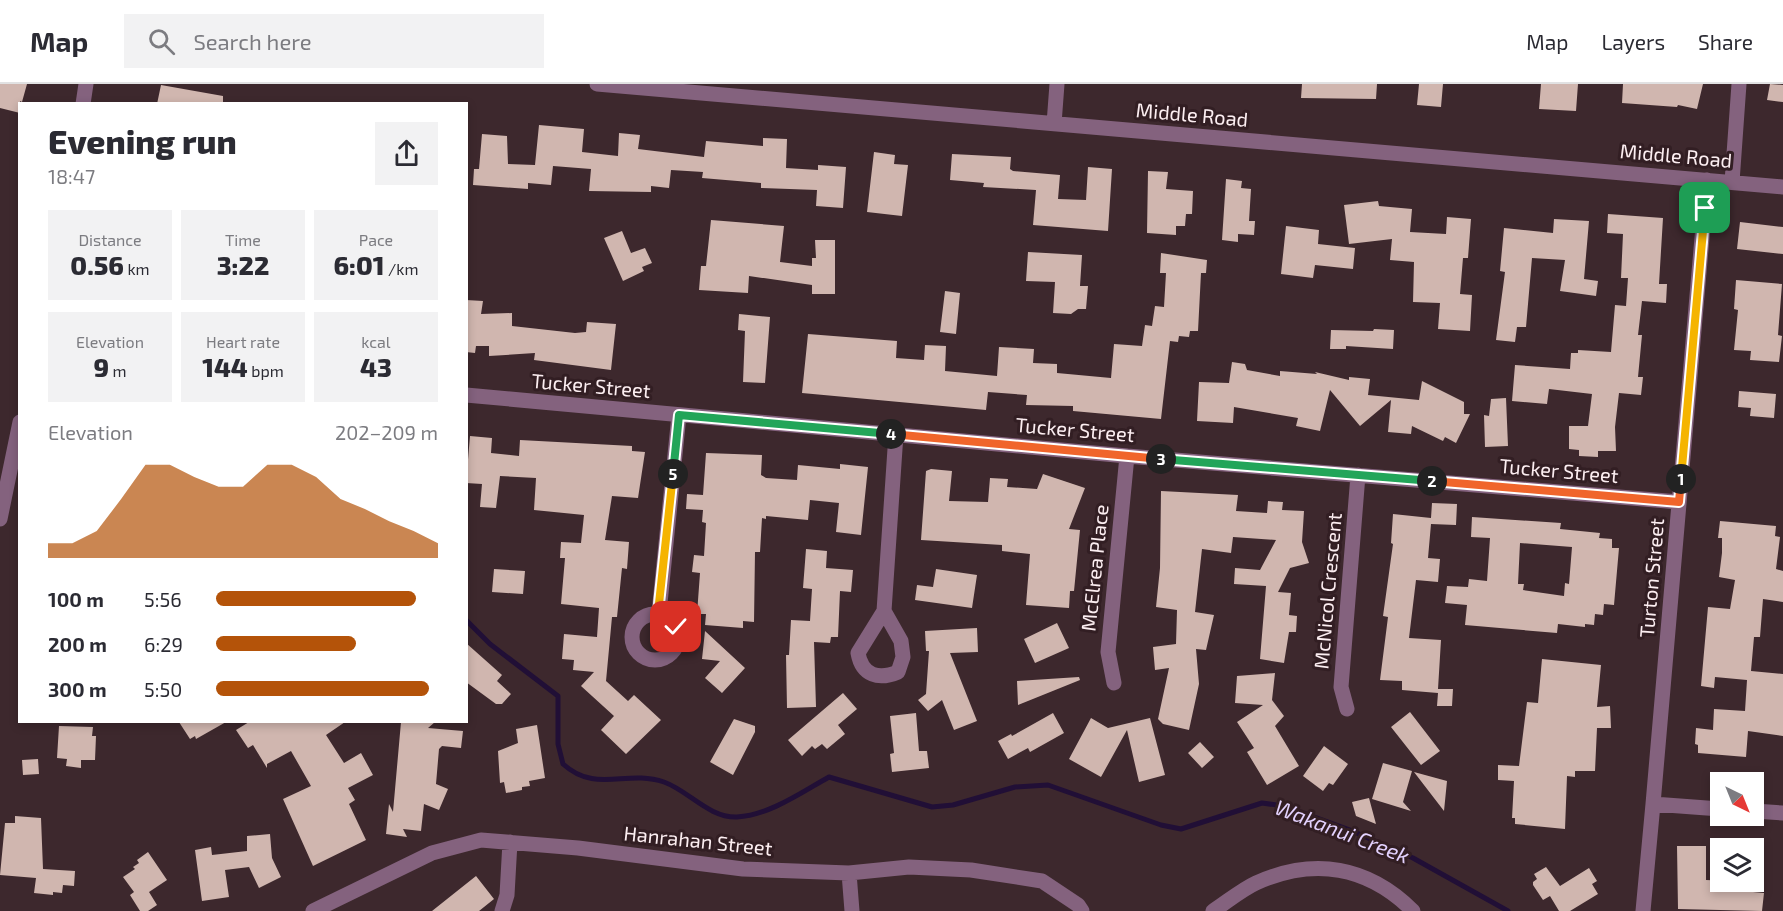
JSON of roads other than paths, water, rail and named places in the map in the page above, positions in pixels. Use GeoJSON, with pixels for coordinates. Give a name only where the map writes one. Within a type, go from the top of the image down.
{"type":"FeatureCollection","features":[{"type":"Feature","properties":{"kind":"street"},"geometry":{"type":"LineString","coordinates":[[83,102],[87,84]]}},
{"type":"Feature","properties":{"kind":"street","name":"Middle Road"},"geometry":{"type":"LineString","coordinates":[[597,84],[1783,187]]}},
{"type":"Feature","properties":{"kind":"street"},"geometry":{"type":"LineString","coordinates":[[1054,124],[1057,84]]}},
{"type":"Feature","properties":{"kind":"street"},"geometry":{"type":"LineString","coordinates":[[1732,182],[1739,84]]}},
{"type":"Feature","properties":{"kind":"street","name":"Turton Street"},"geometry":{"type":"LineString","coordinates":[[1653,804],[1707,180]]}},
{"type":"Feature","properties":{"kind":"street","name":"Tucker Street"},"geometry":{"type":"LineString","coordinates":[[468,395],[1127,456],[1679,502]]}},
{"type":"Feature","properties":{"kind":"street"},"geometry":{"type":"LineString","coordinates":[[658,613],[679,415]]}},
{"type":"Feature","properties":{"kind":"street"},"geometry":{"type":"LineString","coordinates":[[0,519],[18,433]]}},
{"type":"Feature","properties":{"kind":"street"},"geometry":{"type":"LineString","coordinates":[[884,610],[896,434]]}},
{"type":"Feature","properties":{"kind":"street","name":"McElrea Place"},"geometry":{"type":"LineString","coordinates":[[1114,683],[1108,652],[1127,456]]}},
{"type":"Feature","properties":{"kind":"street","name":"McNicol Crescent"},"geometry":{"type":"LineString","coordinates":[[1347,709],[1341,687],[1359,475]]}},
{"type":"Feature","properties":{"kind":"street"},"geometry":{"type":"LineString","coordinates":[[1644,911],[1653,804],[1710,807]]}},
{"type":"Feature","properties":{"kind":"street"},"geometry":{"type":"LineString","coordinates":[[1764,812],[1783,813]]}},
{"type":"Feature","properties":{"kind":"street","name":"Hanrahan Street"},"geometry":{"type":"LineString","coordinates":[[314,911],[432,853],[481,840],[579,848],[743,870],[849,873],[909,867],[961,870],[1042,881],[1078,905],[1082,911]]}},
{"type":"Feature","properties":{"kind":"street"},"geometry":{"type":"LineString","coordinates":[[502,911],[507,895],[510,842]]}},
{"type":"Feature","properties":{"kind":"street"},"geometry":{"type":"LineString","coordinates":[[1213,911],[1254,883],[1296,869],[1340,869],[1378,882],[1413,911]]}},
{"type":"Feature","properties":{"kind":"street"},"geometry":{"type":"LineString","coordinates":[[849,873],[852,911]]}},
{"type":"Feature","properties":{"kind":"waterway","name":"Wakanui Creek"},"geometry":{"type":"LineString","coordinates":[[468,622],[490,644],[558,696],[558,744],[563,764],[587,778],[637,778],[664,782],[708,809],[737,817],[762,812],[797,796],[829,777],[932,807],[953,805],[1015,787],[1048,785],[1161,825],[1181,829],[1262,803],[1284,806],[1350,830],[1413,858],[1508,911]]}}]}
